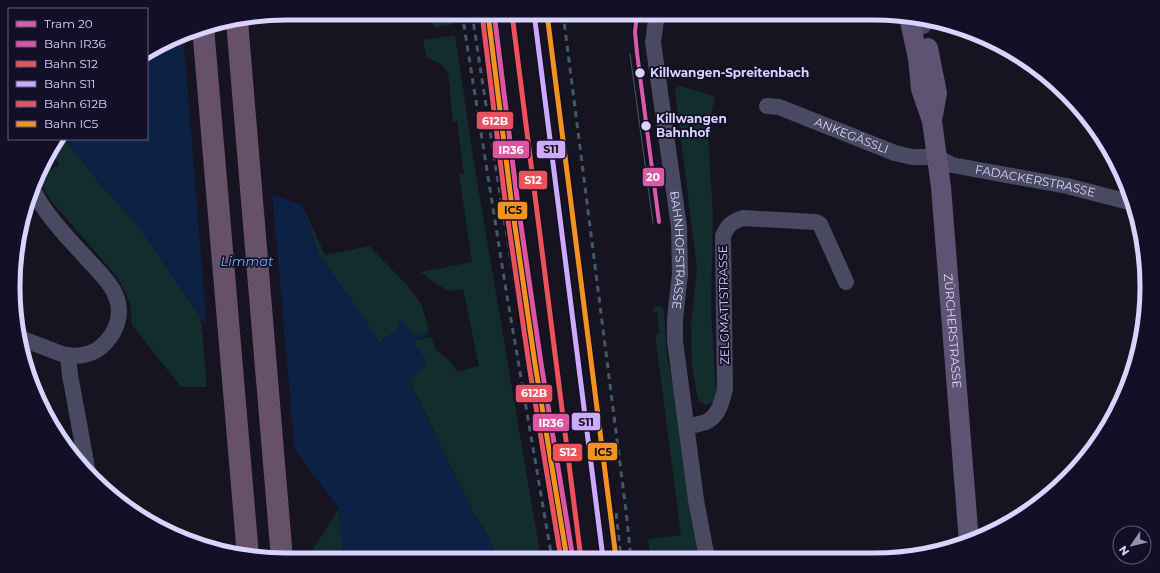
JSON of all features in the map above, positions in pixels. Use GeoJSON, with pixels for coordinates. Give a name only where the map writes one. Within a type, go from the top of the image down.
{"type":"FeatureCollection","features":[{"type":"Feature","properties":{"kind":"highway"},"geometry":{"type":"LineString","coordinates":[[237,25],[282,553]]}},
{"type":"Feature","properties":{"kind":"highway"},"geometry":{"type":"LineString","coordinates":[[204,33],[248,550]]}},
{"type":"Feature","properties":{"kind":"main road","name":"ZÜRCHERSTRASSE"},"geometry":{"type":"LineString","coordinates":[[921,24],[936,93],[932,121],[942,187],[968,535]]}},
{"type":"Feature","properties":{"kind":"street","name":"BAHNHOFSTRASSE"},"geometry":{"type":"LineString","coordinates":[[656,20],[653,42],[679,227],[680,274],[675,319],[675,341],[696,500],[706,553]]}},
{"type":"Feature","properties":{"kind":"street","name":"ANKEGÄSSLI"},"geometry":{"type":"LineString","coordinates":[[767,106],[779,107],[895,153],[912,157],[937,157]]}},
{"type":"Feature","properties":{"kind":"street","name":"FADACKERSTRASSE"},"geometry":{"type":"LineString","coordinates":[[937,157],[952,165],[1067,186],[1126,201]]}},
{"type":"Feature","properties":{"kind":"street"},"geometry":{"type":"LineString","coordinates":[[26,340],[68,356],[90,354],[105,344],[111,337],[117,325],[119,310],[116,295],[112,288],[51,219],[36,196]]}},
{"type":"Feature","properties":{"kind":"street","name":"ZELGMATTSTRASSE"},"geometry":{"type":"LineString","coordinates":[[687,427],[707,422],[720,408],[725,389],[723,236],[727,227],[743,218],[815,222],[820,224],[846,282]]}},
{"type":"Feature","properties":{"kind":"street"},"geometry":{"type":"LineString","coordinates":[[68,356],[70,375],[86,462]]}},
{"type":"Feature","properties":{"kind":"green space"},"geometry":{"type":"Polygon","coordinates":[[[432,20],[453,20],[454,24],[434,28],[432,20]]]}},
{"type":"Feature","properties":{"kind":"green space"},"geometry":{"type":"Polygon","coordinates":[[[478,20],[488,20],[514,237],[478,20]]]}},
{"type":"Feature","properties":{"kind":"green space"},"geometry":{"type":"Polygon","coordinates":[[[455,35],[474,163],[540,553],[494,553],[490,539],[473,513],[409,380],[427,363],[413,342],[431,336],[435,349],[450,361],[457,372],[479,366],[463,289],[449,291],[436,284],[421,272],[472,262],[459,174],[464,174],[457,121],[453,122],[448,73],[442,65],[426,57],[423,40],[455,35]]]}},
{"type":"Feature","properties":{"kind":"green space"},"geometry":{"type":"Polygon","coordinates":[[[680,86],[715,96],[708,131],[713,217],[711,310],[716,389],[715,400],[706,405],[699,401],[692,366],[691,323],[697,269],[675,92],[676,88],[680,86]]]}},
{"type":"Feature","properties":{"kind":"green space"},"geometry":{"type":"Polygon","coordinates":[[[64,140],[66,140],[96,179],[140,228],[201,318],[207,387],[181,387],[132,325],[130,302],[118,278],[53,203],[40,184],[46,172],[59,165],[55,156],[64,140]]]}},
{"type":"Feature","properties":{"kind":"green space"},"geometry":{"type":"Polygon","coordinates":[[[302,205],[325,255],[369,246],[408,286],[422,305],[429,332],[417,337],[396,331],[379,342],[319,255],[302,205]]]}},
{"type":"Feature","properties":{"kind":"green space"},"geometry":{"type":"Polygon","coordinates":[[[659,306],[664,310],[667,358],[673,383],[697,553],[650,553],[648,539],[681,535],[655,334],[659,334],[657,312],[653,312],[653,308],[659,306]]]}},
{"type":"Feature","properties":{"kind":"green space"},"geometry":{"type":"Polygon","coordinates":[[[339,508],[343,553],[311,553],[339,508]]]}},
{"type":"Feature","properties":{"kind":"water","name":"Limmat"},"geometry":{"type":"Polygon","coordinates":[[[196,36],[212,78],[272,183],[273,195],[302,205],[319,255],[379,342],[396,331],[400,320],[416,337],[429,332],[430,334],[414,342],[427,363],[409,381],[473,513],[490,539],[494,553],[343,553],[339,508],[293,448],[201,318],[140,228],[96,179],[66,140],[148,140],[148,59],[169,47],[196,36]]]}},
{"type":"Feature","properties":{"kind":"pier"},"geometry":{"type":"Polygon","coordinates":[[[198,35],[213,77],[271,178],[295,455],[207,331],[183,41],[198,35]]]}},
{"type":"Feature","properties":{"kind":"tram line","name":"20"},"geometry":{"type":"LineString","coordinates":[[636,20],[635,32],[637,53],[659,222]]}},
{"type":"Feature","properties":{"kind":"tram line"},"geometry":{"type":"LineString","coordinates":[[630,54],[653,223]]}},
{"type":"Feature","properties":{"kind":"railway"},"geometry":{"type":"LineString","coordinates":[[463,20],[506,290],[551,553]]}},
{"type":"Feature","properties":{"kind":"railway"},"geometry":{"type":"LineString","coordinates":[[473,20],[515,286],[561,553]]}},
{"type":"Feature","properties":{"kind":"railway"},"geometry":{"type":"LineString","coordinates":[[564,20],[630,553]]}},
{"type":"Feature","properties":{"kind":"railway"},"geometry":{"type":"LineString","coordinates":[[541,363],[557,502]]}},
{"type":"Feature","properties":{"kind":"railway"},"geometry":{"type":"LineString","coordinates":[[616,513],[620,553]]}},
{"type":"Feature","properties":{"kind":"rail line","name":"612B"},"geometry":{"type":"LineString","coordinates":[[483,20],[505,200],[529,365],[560,553]]}},
{"type":"Feature","properties":{"kind":"rail line","name":"IC5"},"geometry":{"type":"LineString","coordinates":[[489,20],[511,199],[535,364],[566,553]]}},
{"type":"Feature","properties":{"kind":"rail line","name":"IR36"},"geometry":{"type":"LineString","coordinates":[[495,20],[517,198],[541,363],[572,553]]}},
{"type":"Feature","properties":{"kind":"rail line","name":"S12"},"geometry":{"type":"LineString","coordinates":[[513,20],[580,553]]}},
{"type":"Feature","properties":{"kind":"rail line","name":"S11"},"geometry":{"type":"LineString","coordinates":[[535,20],[602,553]]}},
{"type":"Feature","properties":{"kind":"rail line","name":"IC5"},"geometry":{"type":"LineString","coordinates":[[548,20],[615,553]]}},
{"type":"Feature","properties":{"kind":"place","name":"Killwangen-Spreitenbach"},"geometry":{"type":"Point","coordinates":[640,73]}},
{"type":"Feature","properties":{"kind":"place","name":"Killwangen Bahnhof"},"geometry":{"type":"Point","coordinates":[646,126]}}]}
